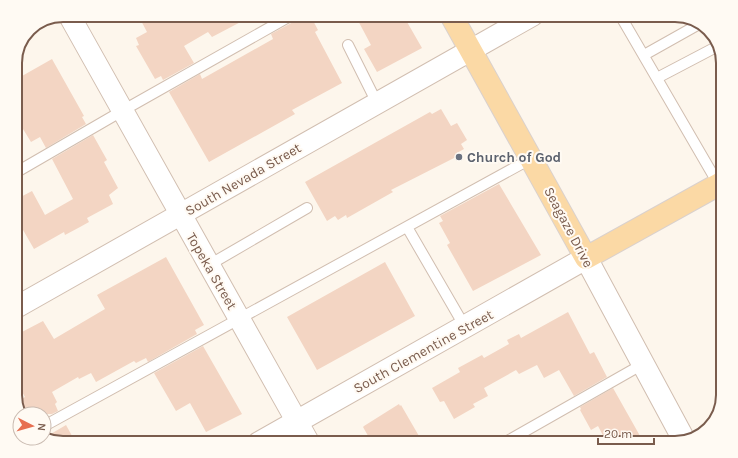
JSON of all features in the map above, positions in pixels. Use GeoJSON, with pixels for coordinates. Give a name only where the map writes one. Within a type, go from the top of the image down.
{"type":"FeatureCollection","features":[{"type":"Feature","properties":{"kind":"main road","name":"Seagaze Drive"},"geometry":{"type":"LineString","coordinates":[[455,22],[532,158],[586,258]]}},
{"type":"Feature","properties":{"kind":"main road"},"geometry":{"type":"LineString","coordinates":[[586,258],[716,189]]}},
{"type":"Feature","properties":{"kind":"main road"},"geometry":{"type":"LineString","coordinates":[[561,211],[578,232],[592,242],[608,246]]}},
{"type":"Feature","properties":{"kind":"street","name":"Topeka Street"},"geometry":{"type":"LineString","coordinates":[[72,22],[305,436]]}},
{"type":"Feature","properties":{"kind":"street","name":"South Nevada Street"},"geometry":{"type":"LineString","coordinates":[[22,304],[521,22]]}},
{"type":"Feature","properties":{"kind":"street","name":"South Clementine Street"},"geometry":{"type":"LineString","coordinates":[[272,436],[586,258]]}},
{"type":"Feature","properties":{"kind":"street","name":"Seagaze Drive"},"geometry":{"type":"LineString","coordinates":[[586,258],[682,436]]}},
{"type":"Feature","properties":{"kind":"lane"},"geometry":{"type":"LineString","coordinates":[[22,169],[280,22]]}},
{"type":"Feature","properties":{"kind":"lane"},"geometry":{"type":"LineString","coordinates":[[624,22],[716,178]]}},
{"type":"Feature","properties":{"kind":"lane"},"geometry":{"type":"LineString","coordinates":[[644,55],[694,27]]}},
{"type":"Feature","properties":{"kind":"lane"},"geometry":{"type":"LineString","coordinates":[[348,45],[377,103]]}},
{"type":"Feature","properties":{"kind":"lane"},"geometry":{"type":"LineString","coordinates":[[657,78],[713,48]]}},
{"type":"Feature","properties":{"kind":"lane"},"geometry":{"type":"LineString","coordinates":[[52,422],[240,320],[532,158]]}},
{"type":"Feature","properties":{"kind":"lane"},"geometry":{"type":"LineString","coordinates":[[209,265],[306,208]]}},
{"type":"Feature","properties":{"kind":"lane"},"geometry":{"type":"LineString","coordinates":[[407,227],[465,327]]}},
{"type":"Feature","properties":{"kind":"lane"},"geometry":{"type":"LineString","coordinates":[[516,436],[643,364]]}},
{"type":"Feature","properties":{"kind":"building"},"geometry":{"type":"Polygon","coordinates":[[[142,22],[241,22],[212,37],[208,32],[184,46],[194,63],[163,80],[161,76],[155,79],[136,46],[139,45],[136,38],[147,32],[142,22]]]}},
{"type":"Feature","properties":{"kind":"building"},"geometry":{"type":"Polygon","coordinates":[[[293,22],[314,22],[318,30],[315,32],[342,83],[292,110],[295,114],[209,162],[169,92],[200,74],[202,79],[273,39],[271,34],[293,22]]]}},
{"type":"Feature","properties":{"kind":"building"},"geometry":{"type":"Polygon","coordinates":[[[359,22],[407,22],[422,48],[377,72],[364,49],[371,45],[359,22]]]}},
{"type":"Feature","properties":{"kind":"building"},"geometry":{"type":"Polygon","coordinates":[[[52,59],[84,116],[82,117],[86,124],[46,148],[40,137],[31,142],[22,127],[22,76],[52,59]]]}},
{"type":"Feature","properties":{"kind":"building"},"geometry":{"type":"Polygon","coordinates":[[[441,109],[451,126],[457,123],[467,140],[461,144],[464,149],[455,154],[456,157],[391,190],[393,192],[347,218],[346,215],[338,220],[335,216],[327,221],[305,182],[430,112],[432,114],[441,109]]]}},
{"type":"Feature","properties":{"kind":"building"},"geometry":{"type":"Polygon","coordinates":[[[93,135],[107,160],[104,162],[118,188],[109,195],[113,204],[87,218],[89,222],[65,235],[64,232],[34,249],[22,228],[22,196],[32,191],[45,215],[73,199],[52,159],[93,135]]]}},
{"type":"Feature","properties":{"kind":"building"},"geometry":{"type":"Polygon","coordinates":[[[499,184],[541,255],[473,291],[447,245],[450,243],[439,223],[443,221],[440,216],[499,184]]]}},
{"type":"Feature","properties":{"kind":"building"},"geometry":{"type":"Polygon","coordinates":[[[166,257],[204,325],[195,330],[197,334],[148,362],[146,358],[136,363],[134,361],[96,382],[91,373],[79,379],[78,377],[52,392],[57,402],[55,404],[58,411],[52,414],[52,406],[23,406],[22,399],[25,397],[22,392],[22,332],[43,321],[54,339],[105,309],[97,295],[166,257]]]}},
{"type":"Feature","properties":{"kind":"building"},"geometry":{"type":"Polygon","coordinates":[[[385,262],[415,316],[317,370],[287,317],[385,262]]]}},
{"type":"Feature","properties":{"kind":"building"},"geometry":{"type":"Polygon","coordinates":[[[568,312],[590,354],[594,352],[607,377],[574,396],[559,370],[544,378],[537,365],[519,374],[516,370],[484,388],[488,396],[473,404],[475,407],[454,419],[444,401],[440,402],[432,388],[460,372],[458,368],[482,355],[484,358],[509,344],[507,340],[519,334],[521,338],[568,312]]]}},
{"type":"Feature","properties":{"kind":"building"},"geometry":{"type":"Polygon","coordinates":[[[203,346],[242,414],[206,432],[190,403],[176,411],[154,373],[203,346]]]}},
{"type":"Feature","properties":{"kind":"building"},"geometry":{"type":"Polygon","coordinates":[[[613,388],[640,436],[603,436],[598,426],[591,430],[580,410],[580,407],[613,388]]]}},
{"type":"Feature","properties":{"kind":"building"},"geometry":{"type":"Polygon","coordinates":[[[399,404],[419,436],[368,436],[363,427],[399,404]]]}},
{"type":"Feature","properties":{"kind":"building"},"geometry":{"type":"Polygon","coordinates":[[[66,425],[72,436],[58,436],[52,433],[66,425]]]}},
{"type":"Feature","properties":{"kind":"place","name":"Church of God"},"geometry":{"type":"Point","coordinates":[459,157]}}]}
